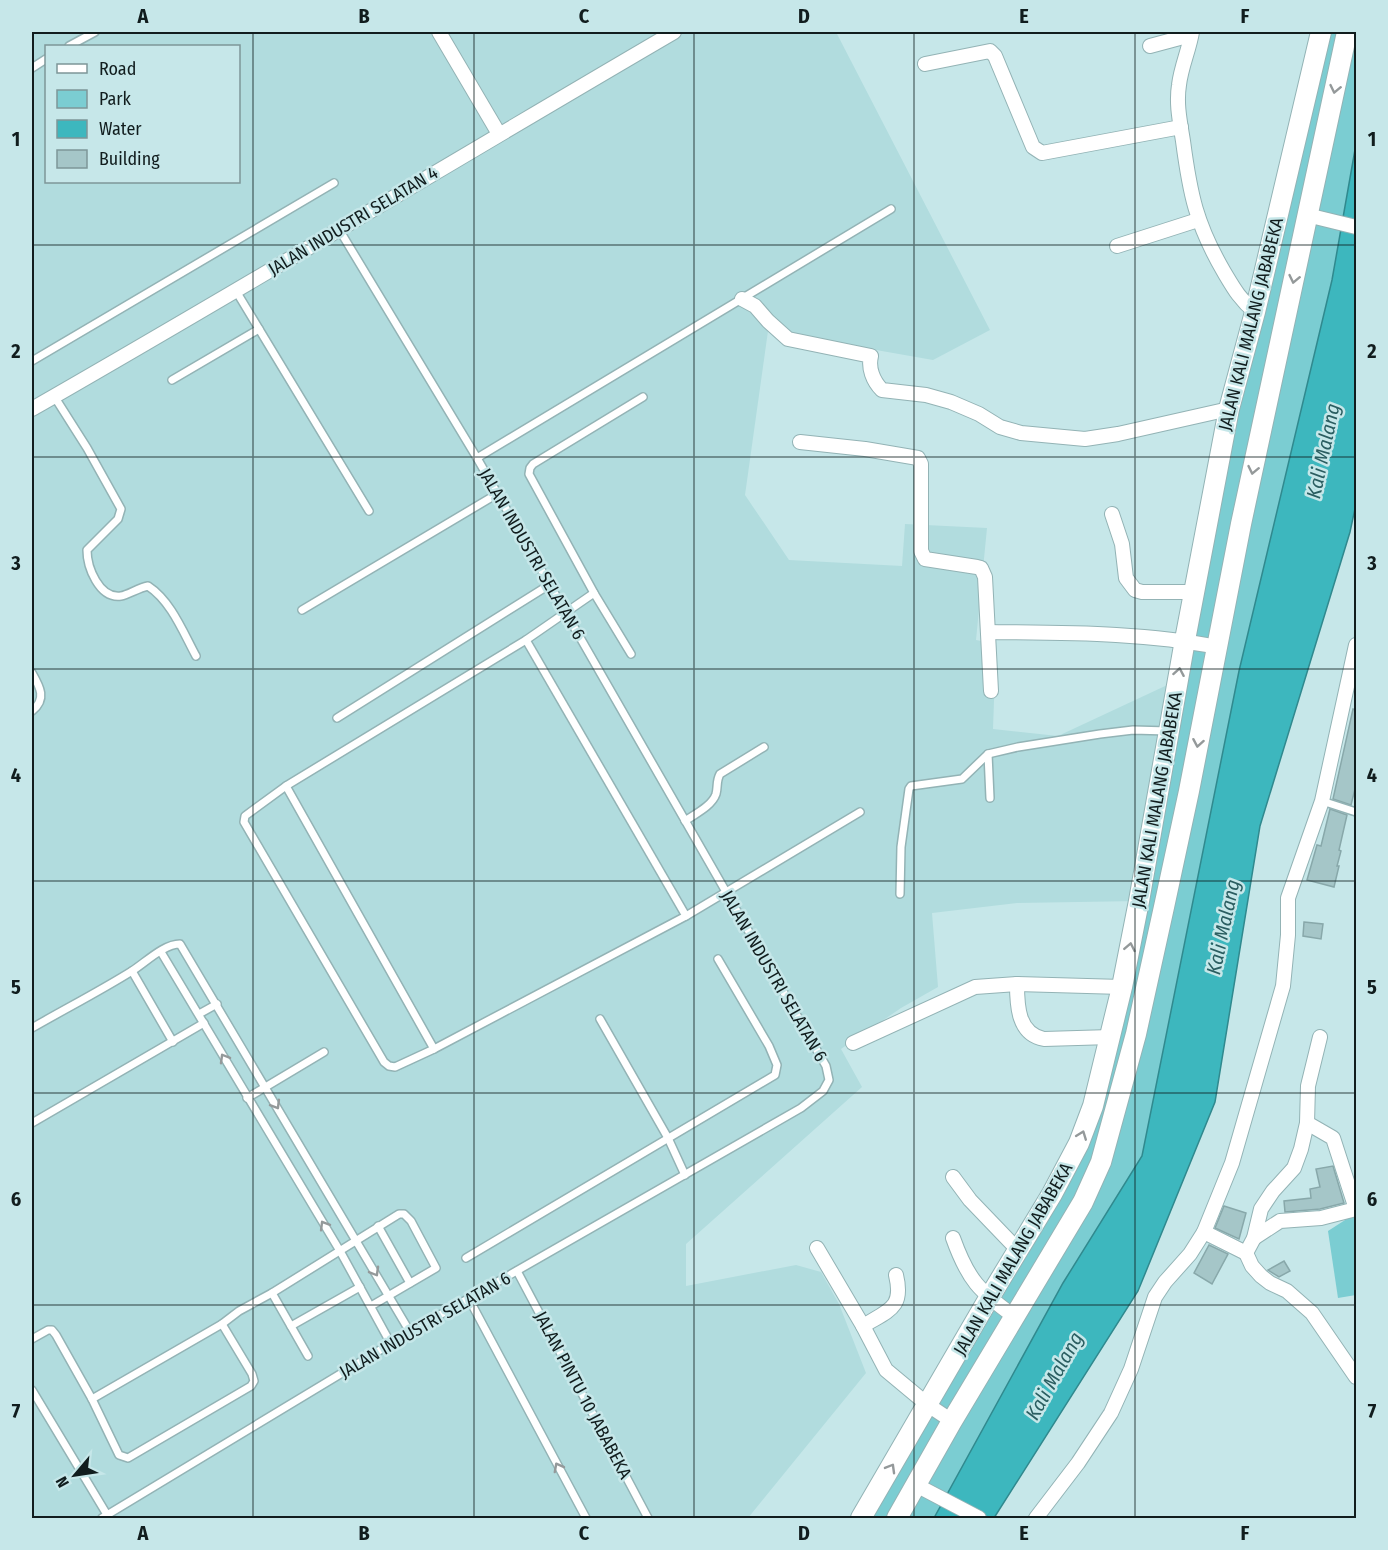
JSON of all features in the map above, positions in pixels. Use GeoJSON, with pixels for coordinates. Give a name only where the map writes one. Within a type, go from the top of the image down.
{"type":"FeatureCollection","features":[{"type":"Feature","properties":{"kind":"main road","name":"JALAN KALI MALANG JABABEKA"},"geometry":{"type":"LineString","coordinates":[[861,1518],[1049,1200],[1080,1143],[1093,1106],[1122,987],[1143,881],[1168,731],[1229,409],[1255,312],[1321,32]]}},
{"type":"Feature","properties":{"kind":"main road","name":"JALAN KALI MALANG JABABEKA"},"geometry":{"type":"LineString","coordinates":[[897,1518],[952,1421],[1083,1202],[1101,1162],[1136,1034],[1189,792],[1217,647],[1317,218],[1347,32]]}},
{"type":"Feature","properties":{"kind":"street"},"geometry":{"type":"LineString","coordinates":[[439,32],[499,134]]}},
{"type":"Feature","properties":{"kind":"street","name":"JALAN INDUSTRI SELATAN 4"},"geometry":{"type":"LineString","coordinates":[[32,409],[340,231],[499,134],[674,32]]}},
{"type":"Feature","properties":{"kind":"street"},"geometry":{"type":"LineString","coordinates":[[1150,46],[1192,33],[1190,49],[1179,85],[1178,107],[1191,198],[1211,250],[1239,297],[1255,312]]}},
{"type":"Feature","properties":{"kind":"street"},"geometry":{"type":"LineString","coordinates":[[925,64],[990,51],[995,56],[1033,147],[1042,153],[1181,127]]}},
{"type":"Feature","properties":{"kind":"street"},"geometry":{"type":"LineString","coordinates":[[1317,218],[1356,227]]}},
{"type":"Feature","properties":{"kind":"street"},"geometry":{"type":"LineString","coordinates":[[1117,246],[1198,220]]}},
{"type":"Feature","properties":{"kind":"street"},"geometry":{"type":"LineString","coordinates":[[742,298],[755,306],[788,339],[871,356],[874,380],[882,390],[926,395],[951,402],[979,414],[1000,427],[1021,433],[1085,439],[1118,434],[1229,409]]}},
{"type":"Feature","properties":{"kind":"street"},"geometry":{"type":"LineString","coordinates":[[800,442],[866,449],[918,458],[921,464],[921,554],[925,559],[981,568],[985,577],[990,692]]}},
{"type":"Feature","properties":{"kind":"street"},"geometry":{"type":"LineString","coordinates":[[1112,514],[1122,544],[1126,578],[1130,586],[1142,592],[1194,592]]}},
{"type":"Feature","properties":{"kind":"street"},"geometry":{"type":"LineString","coordinates":[[988,632],[1060,633],[1185,640],[1217,647]]}},
{"type":"Feature","properties":{"kind":"street"},"geometry":{"type":"LineString","coordinates":[[1036,1518],[1078,1463],[1111,1413],[1131,1369],[1155,1297],[1190,1254],[1204,1232],[1232,1163],[1283,986],[1287,954],[1288,898],[1322,801],[1356,645]]}},
{"type":"Feature","properties":{"kind":"street"},"geometry":{"type":"LineString","coordinates":[[853,1043],[975,987],[1017,984],[1122,987]]}},
{"type":"Feature","properties":{"kind":"street"},"geometry":{"type":"LineString","coordinates":[[1017,984],[1020,1015],[1024,1027],[1030,1034],[1044,1039],[1110,1037]]}},
{"type":"Feature","properties":{"kind":"street"},"geometry":{"type":"LineString","coordinates":[[1246,1253],[1254,1238],[1261,1209],[1295,1166],[1301,1149],[1306,1123],[1307,1088],[1320,1037]]}},
{"type":"Feature","properties":{"kind":"street"},"geometry":{"type":"LineString","coordinates":[[1254,1238],[1280,1221],[1321,1218],[1356,1209],[1333,1138],[1306,1123]]}},
{"type":"Feature","properties":{"kind":"street"},"geometry":{"type":"LineString","coordinates":[[953,1177],[970,1200],[1018,1250]]}},
{"type":"Feature","properties":{"kind":"street"},"geometry":{"type":"LineString","coordinates":[[1204,1232],[1246,1253],[1252,1266],[1261,1276],[1287,1291],[1312,1313],[1356,1377]]}},
{"type":"Feature","properties":{"kind":"street"},"geometry":{"type":"LineString","coordinates":[[953,1238],[966,1271],[989,1298],[1015,1317]]}},
{"type":"Feature","properties":{"kind":"street"},"geometry":{"type":"LineString","coordinates":[[817,1248],[863,1326],[885,1370],[928,1405],[952,1421]]}},
{"type":"Feature","properties":{"kind":"street"},"geometry":{"type":"LineString","coordinates":[[863,1326],[882,1314],[898,1299],[900,1291],[896,1275]]}},
{"type":"Feature","properties":{"kind":"street"},"geometry":{"type":"LineString","coordinates":[[916,1485],[979,1518]]}},
{"type":"Feature","properties":{"kind":"lane"},"geometry":{"type":"LineString","coordinates":[[71,45],[95,32]]}},
{"type":"Feature","properties":{"kind":"lane"},"geometry":{"type":"LineString","coordinates":[[32,68],[45,60]]}},
{"type":"Feature","properties":{"kind":"lane"},"geometry":{"type":"LineString","coordinates":[[32,361],[334,183]]}},
{"type":"Feature","properties":{"kind":"lane"},"geometry":{"type":"LineString","coordinates":[[477,458],[891,209]]}},
{"type":"Feature","properties":{"kind":"lane","name":"JALAN INDUSTRI SELATAN 6"},"geometry":{"type":"LineString","coordinates":[[106,1518],[410,1332],[801,1108],[823,1091],[829,1080],[826,1066],[477,458],[340,231]]}},
{"type":"Feature","properties":{"kind":"lane"},"geometry":{"type":"LineString","coordinates":[[236,291],[369,511]]}},
{"type":"Feature","properties":{"kind":"lane"},"geometry":{"type":"LineString","coordinates":[[172,380],[259,329]]}},
{"type":"Feature","properties":{"kind":"lane"},"geometry":{"type":"LineString","coordinates":[[54,396],[87,448],[121,509],[118,519],[87,550],[89,568],[102,588],[110,594],[121,596],[136,588],[148,586],[155,591],[175,618],[196,656]]}},
{"type":"Feature","properties":{"kind":"lane"},"geometry":{"type":"LineString","coordinates":[[631,654],[594,593],[529,474],[533,464],[644,397]]}},
{"type":"Feature","properties":{"kind":"lane"},"geometry":{"type":"LineString","coordinates":[[302,610],[497,494]]}},
{"type":"Feature","properties":{"kind":"lane"},"geometry":{"type":"LineString","coordinates":[[336,718],[549,585]]}},
{"type":"Feature","properties":{"kind":"lane"},"geometry":{"type":"LineString","coordinates":[[594,593],[526,640],[286,786],[245,816],[244,822],[384,1062],[395,1067],[686,916],[860,812]]}},
{"type":"Feature","properties":{"kind":"lane"},"geometry":{"type":"LineString","coordinates":[[526,640],[686,916]]}},
{"type":"Feature","properties":{"kind":"lane"},"geometry":{"type":"LineString","coordinates":[[32,673],[39,684],[42,696],[32,711]]}},
{"type":"Feature","properties":{"kind":"lane"},"geometry":{"type":"LineString","coordinates":[[900,894],[901,847],[910,787],[913,785],[964,778],[988,754],[1018,747],[1133,730],[1168,731]]}},
{"type":"Feature","properties":{"kind":"lane"},"geometry":{"type":"LineString","coordinates":[[685,821],[713,801],[720,774],[765,747]]}},
{"type":"Feature","properties":{"kind":"lane"},"geometry":{"type":"LineString","coordinates":[[988,754],[990,798]]}},
{"type":"Feature","properties":{"kind":"lane"},"geometry":{"type":"LineString","coordinates":[[286,786],[434,1048]]}},
{"type":"Feature","properties":{"kind":"lane"},"geometry":{"type":"LineString","coordinates":[[1322,801],[1356,812]]}},
{"type":"Feature","properties":{"kind":"lane"},"geometry":{"type":"LineString","coordinates":[[32,1028],[161,952],[177,943],[180,944],[410,1332]]}},
{"type":"Feature","properties":{"kind":"lane"},"geometry":{"type":"LineString","coordinates":[[161,952],[340,1251],[392,1344]]}},
{"type":"Feature","properties":{"kind":"lane"},"geometry":{"type":"LineString","coordinates":[[466,1258],[775,1075],[778,1070],[777,1065],[769,1046],[718,959]]}},
{"type":"Feature","properties":{"kind":"lane"},"geometry":{"type":"LineString","coordinates":[[132,971],[173,1042]]}},
{"type":"Feature","properties":{"kind":"lane"},"geometry":{"type":"LineString","coordinates":[[199,1014],[217,1004]]}},
{"type":"Feature","properties":{"kind":"lane"},"geometry":{"type":"LineString","coordinates":[[600,1019],[668,1138],[685,1175]]}},
{"type":"Feature","properties":{"kind":"lane"},"geometry":{"type":"LineString","coordinates":[[32,1123],[204,1023]]}},
{"type":"Feature","properties":{"kind":"lane"},"geometry":{"type":"LineString","coordinates":[[247,1098],[324,1052]]}},
{"type":"Feature","properties":{"kind":"lane"},"geometry":{"type":"LineString","coordinates":[[92,1399],[222,1324],[239,1311],[272,1293],[378,1226],[399,1214],[407,1216],[437,1266],[370,1306]]}},
{"type":"Feature","properties":{"kind":"lane"},"geometry":{"type":"LineString","coordinates":[[378,1226],[410,1283]]}},
{"type":"Feature","properties":{"kind":"lane","name":"JALAN PINTU 10 JABABEKA"},"geometry":{"type":"LineString","coordinates":[[517,1271],[648,1518]]}},
{"type":"Feature","properties":{"kind":"lane"},"geometry":{"type":"LineString","coordinates":[[291,1326],[360,1287]]}},
{"type":"Feature","properties":{"kind":"lane"},"geometry":{"type":"LineString","coordinates":[[272,1293],[308,1356]]}},
{"type":"Feature","properties":{"kind":"lane"},"geometry":{"type":"LineString","coordinates":[[469,1299],[586,1518]]}},
{"type":"Feature","properties":{"kind":"lane"},"geometry":{"type":"LineString","coordinates":[[32,1339],[52,1330],[92,1399],[119,1455],[128,1458],[251,1386],[254,1381],[252,1374],[222,1324]]}},
{"type":"Feature","properties":{"kind":"lane"},"geometry":{"type":"LineString","coordinates":[[32,1390],[106,1518]]}},
{"type":"Feature","properties":{"kind":"shaded area"},"geometry":{"type":"Polygon","coordinates":[[[32,32],[836,32],[990,330],[933,360],[768,331],[745,495],[789,560],[902,566],[905,524],[987,528],[976,640],[996,644],[993,729],[1058,736],[1178,680],[1139,901],[1017,903],[932,913],[938,987],[901,1008],[841,1049],[862,1087],[686,1244],[686,1286],[796,1265],[821,1272],[839,1304],[866,1373],[748,1518],[32,1518],[32,32]]]}},
{"type":"Feature","properties":{"kind":"green space"},"geometry":{"type":"Polygon","coordinates":[[[1320,32],[1356,32],[1356,144],[1332,280],[1239,671],[1142,1156],[1063,1283],[934,1518],[861,1518],[1079,1143],[1320,32]]]}},
{"type":"Feature","properties":{"kind":"green space"},"geometry":{"type":"Polygon","coordinates":[[[1356,1213],[1356,1295],[1338,1298],[1328,1231],[1356,1213]]]}},
{"type":"Feature","properties":{"kind":"water","name":"Kali Malang"},"geometry":{"type":"Polygon","coordinates":[[[1356,144],[1356,504],[1350,532],[1260,826],[1215,1102],[1138,1291],[994,1518],[934,1518],[1063,1283],[1142,1156],[1239,671],[1332,280],[1356,144]]]}},
{"type":"Feature","properties":{"kind":"building"},"geometry":{"type":"Polygon","coordinates":[[[1353,709],[1356,710],[1356,785],[1351,805],[1333,799],[1353,709]]]}},
{"type":"Feature","properties":{"kind":"building"},"geometry":{"type":"Polygon","coordinates":[[[1330,809],[1347,815],[1334,887],[1307,880],[1317,845],[1321,846],[1330,809]]]}},
{"type":"Feature","properties":{"kind":"building"},"geometry":{"type":"Polygon","coordinates":[[[1304,922],[1323,924],[1321,939],[1303,936],[1304,922]]]}},
{"type":"Feature","properties":{"kind":"building"},"geometry":{"type":"Polygon","coordinates":[[[1333,1166],[1344,1203],[1320,1209],[1285,1212],[1284,1201],[1311,1198],[1310,1189],[1320,1187],[1316,1169],[1333,1166]]]}},
{"type":"Feature","properties":{"kind":"building"},"geometry":{"type":"Polygon","coordinates":[[[1224,1206],[1246,1213],[1239,1239],[1215,1228],[1224,1206]]]}},
{"type":"Feature","properties":{"kind":"building"},"geometry":{"type":"Polygon","coordinates":[[[1209,1245],[1228,1254],[1212,1284],[1194,1273],[1209,1245]]]}},
{"type":"Feature","properties":{"kind":"building"},"geometry":{"type":"Polygon","coordinates":[[[1284,1261],[1290,1271],[1279,1277],[1268,1270],[1284,1261]]]}}]}
